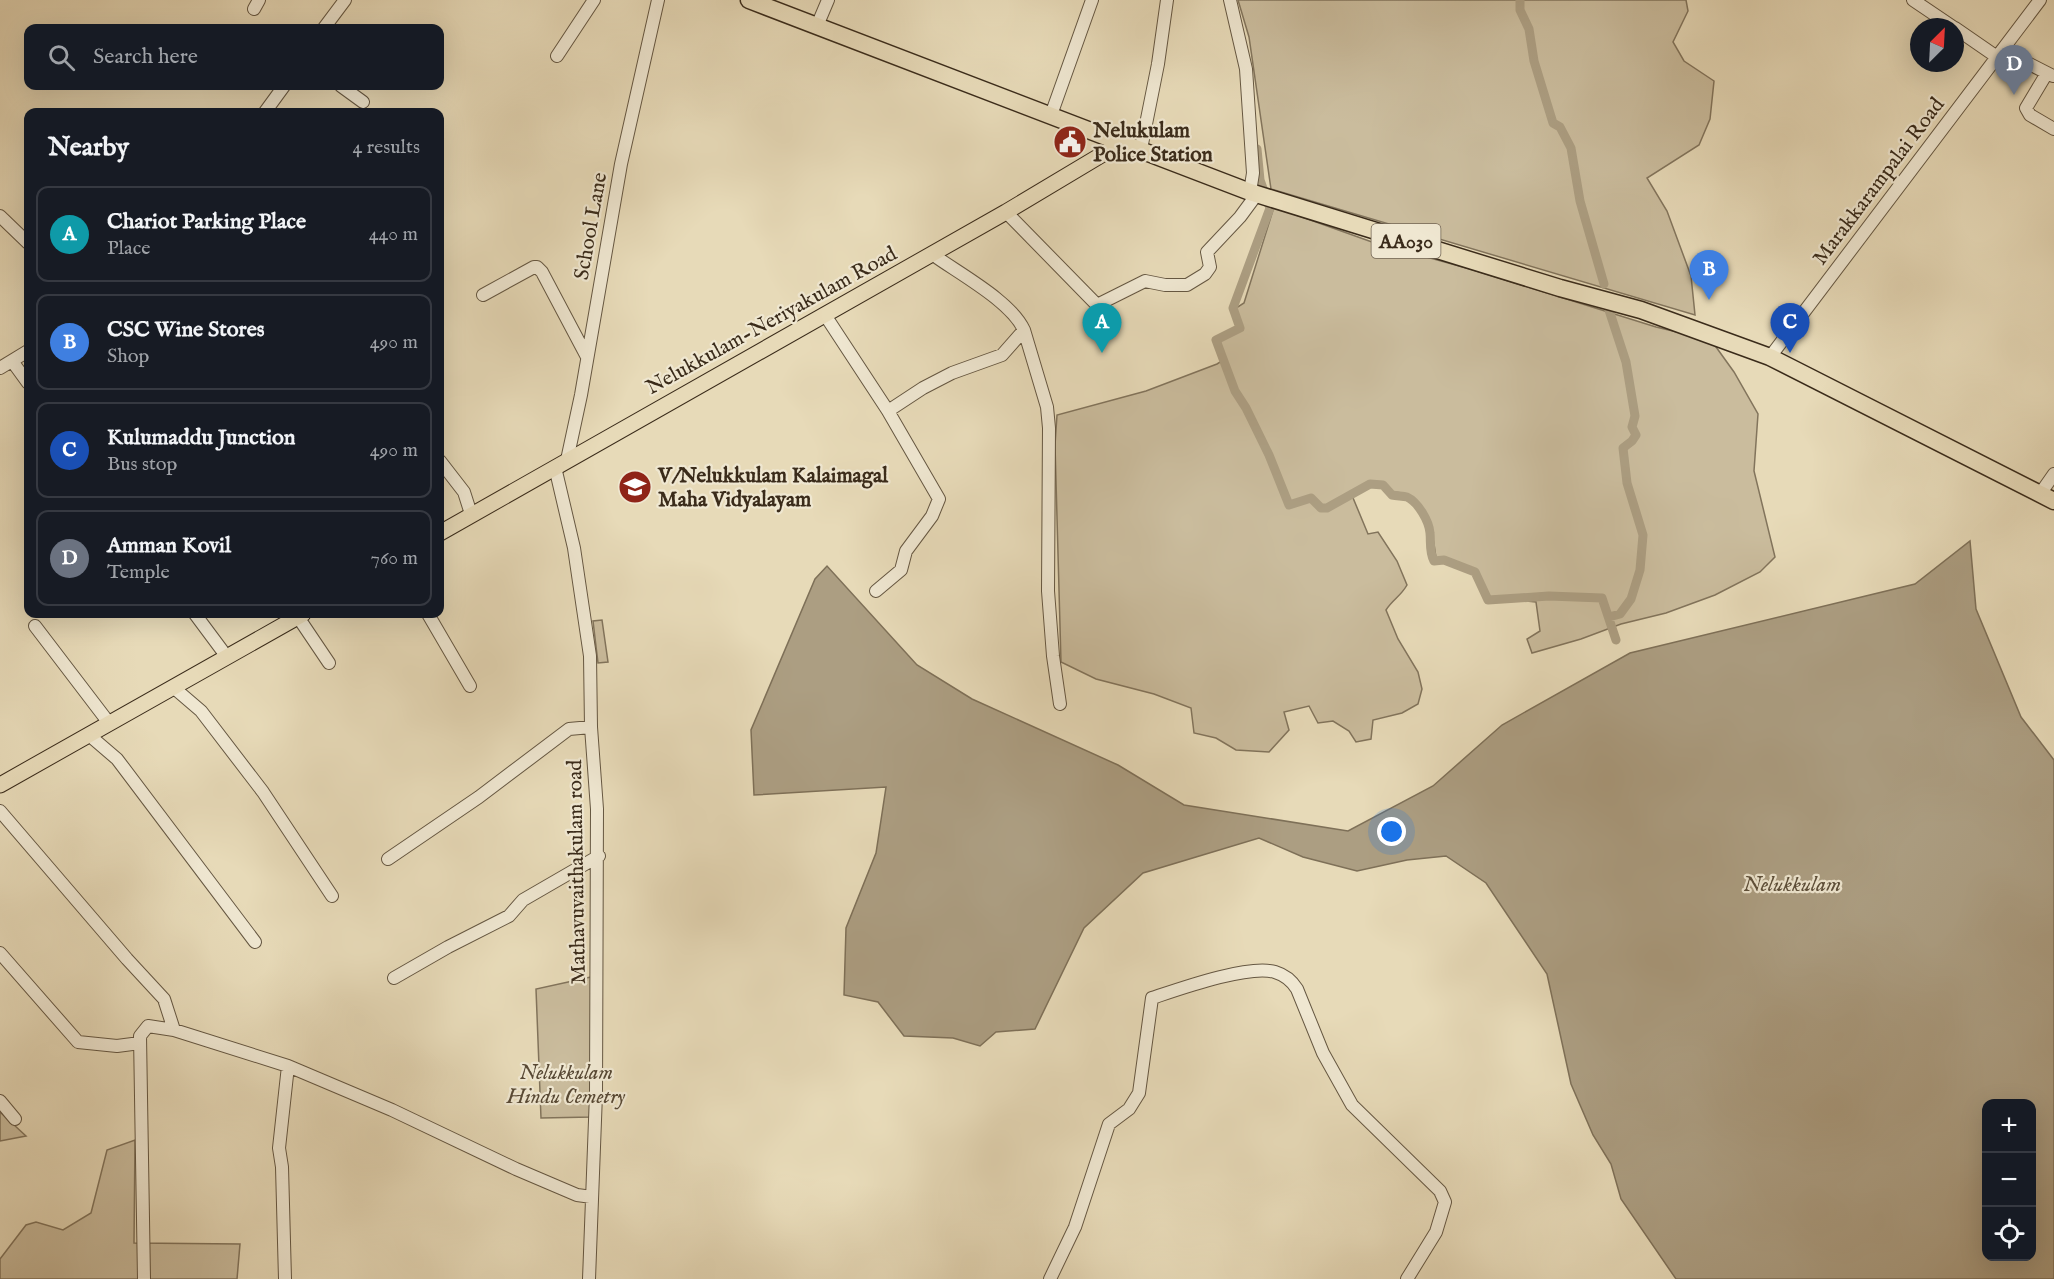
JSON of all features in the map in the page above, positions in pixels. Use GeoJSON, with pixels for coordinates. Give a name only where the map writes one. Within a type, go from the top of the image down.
{"type":"FeatureCollection","features":[{"type":"Feature","properties":{"kind":"highway","name":"AA030"},"geometry":{"type":"LineString","coordinates":[[749,0],[1253,193],[1560,288],[1641,310],[1770,357],[2047,498]]}},
{"type":"Feature","properties":{"kind":"main road","name":"Nelukkulam-Neriyakulam Road"},"geometry":{"type":"LineString","coordinates":[[444,531],[1006,212],[1123,142]]}},
{"type":"Feature","properties":{"kind":"main road"},"geometry":{"type":"LineString","coordinates":[[0,785],[295,618]]}},
{"type":"Feature","properties":{"kind":"street"},"geometry":{"type":"LineString","coordinates":[[327,24],[345,0]]}},
{"type":"Feature","properties":{"kind":"street"},"geometry":{"type":"LineString","coordinates":[[557,56],[594,0]]}},
{"type":"Feature","properties":{"kind":"street","name":"School Lane"},"geometry":{"type":"LineString","coordinates":[[561,464],[587,357],[621,164],[658,0]]}},
{"type":"Feature","properties":{"kind":"street"},"geometry":{"type":"LineString","coordinates":[[817,26],[828,0]]}},
{"type":"Feature","properties":{"kind":"street"},"geometry":{"type":"LineString","coordinates":[[1051,115],[1092,0]]}},
{"type":"Feature","properties":{"kind":"street"},"geometry":{"type":"LineString","coordinates":[[1141,149],[1158,64],[1167,0]]}},
{"type":"Feature","properties":{"kind":"street"},"geometry":{"type":"LineString","coordinates":[[1006,212],[1097,305],[1145,281],[1165,285],[1187,285],[1205,274],[1210,267],[1207,252],[1240,217],[1253,193],[1246,69],[1230,0]]}},
{"type":"Feature","properties":{"kind":"street"},"geometry":{"type":"LineString","coordinates":[[1913,0],[1939,18]]}},
{"type":"Feature","properties":{"kind":"street","name":"Marakkarampalai Road"},"geometry":{"type":"LineString","coordinates":[[1770,357],[2040,0]]}},
{"type":"Feature","properties":{"kind":"street"},"geometry":{"type":"LineString","coordinates":[[1964,34],[1999,53],[2050,75],[2026,108],[2030,115],[2054,129]]}},
{"type":"Feature","properties":{"kind":"street"},"geometry":{"type":"LineString","coordinates":[[268,108],[281,90]]}},
{"type":"Feature","properties":{"kind":"street"},"geometry":{"type":"LineString","coordinates":[[346,90],[363,102]]}},
{"type":"Feature","properties":{"kind":"street"},"geometry":{"type":"LineString","coordinates":[[0,216],[24,239]]}},
{"type":"Feature","properties":{"kind":"street"},"geometry":{"type":"LineString","coordinates":[[932,254],[997,299],[1018,318],[1024,330],[1047,407],[1049,428],[1048,591],[1053,656],[1060,704]]}},
{"type":"Feature","properties":{"kind":"street"},"geometry":{"type":"LineString","coordinates":[[483,295],[537,267],[587,357]]}},
{"type":"Feature","properties":{"kind":"street"},"geometry":{"type":"LineString","coordinates":[[825,315],[888,411],[939,499],[932,516],[906,551],[901,570],[876,591]]}},
{"type":"Feature","properties":{"kind":"street"},"geometry":{"type":"LineString","coordinates":[[888,411],[952,373],[1002,355],[1024,330]]}},
{"type":"Feature","properties":{"kind":"street"},"geometry":{"type":"LineString","coordinates":[[0,368],[24,354]]}},
{"type":"Feature","properties":{"kind":"street"},"geometry":{"type":"LineString","coordinates":[[12,361],[24,378]]}},
{"type":"Feature","properties":{"kind":"street","name":"Mathavuvaithakulam road"},"geometry":{"type":"LineString","coordinates":[[561,464],[590,656],[591,727],[599,856],[596,1094],[589,1279]]}},
{"type":"Feature","properties":{"kind":"street"},"geometry":{"type":"LineString","coordinates":[[444,466],[464,492],[471,514]]}},
{"type":"Feature","properties":{"kind":"street"},"geometry":{"type":"LineString","coordinates":[[2047,498],[2054,474]]}},
{"type":"Feature","properties":{"kind":"street"},"geometry":{"type":"LineString","coordinates":[[198,618],[227,657]]}},
{"type":"Feature","properties":{"kind":"street"},"geometry":{"type":"LineString","coordinates":[[302,618],[329,663]]}},
{"type":"Feature","properties":{"kind":"street"},"geometry":{"type":"LineString","coordinates":[[430,618],[470,686]]}},
{"type":"Feature","properties":{"kind":"street"},"geometry":{"type":"LineString","coordinates":[[35,626],[109,723]]}},
{"type":"Feature","properties":{"kind":"street"},"geometry":{"type":"LineString","coordinates":[[173,687],[201,711],[263,792],[332,896]]}},
{"type":"Feature","properties":{"kind":"street"},"geometry":{"type":"LineString","coordinates":[[388,859],[479,797],[569,729],[591,727]]}},
{"type":"Feature","properties":{"kind":"street"},"geometry":{"type":"LineString","coordinates":[[89,735],[117,759],[255,942]]}},
{"type":"Feature","properties":{"kind":"street"},"geometry":{"type":"LineString","coordinates":[[0,811],[164,999],[174,1030]]}},
{"type":"Feature","properties":{"kind":"street"},"geometry":{"type":"LineString","coordinates":[[394,978],[509,916],[523,900],[599,856]]}},
{"type":"Feature","properties":{"kind":"street"},"geometry":{"type":"LineString","coordinates":[[0,953],[78,1042],[117,1046],[140,1043]]}},
{"type":"Feature","properties":{"kind":"street"},"geometry":{"type":"LineString","coordinates":[[1050,1279],[1074,1227],[1109,1124],[1129,1109],[1139,1093],[1152,998],[1196,983],[1257,970],[1275,972],[1292,980],[1323,1053],[1352,1105],[1440,1191],[1445,1202],[1436,1232],[1407,1279]]}},
{"type":"Feature","properties":{"kind":"street"},"geometry":{"type":"LineString","coordinates":[[144,1279],[140,1043],[141,1033],[148,1026],[174,1030],[288,1066],[392,1110],[516,1169],[577,1195],[592,1197]]}},
{"type":"Feature","properties":{"kind":"street"},"geometry":{"type":"LineString","coordinates":[[285,1279],[282,1167],[279,1148],[288,1066]]}},
{"type":"Feature","properties":{"kind":"street"},"geometry":{"type":"LineString","coordinates":[[0,1101],[15,1119]]}},
{"type":"Feature","properties":{"kind":"green space"},"geometry":{"type":"Polygon","coordinates":[[[1238,0],[1686,0],[1688,11],[1673,42],[1684,61],[1714,81],[1710,119],[1699,145],[1647,178],[1667,211],[1691,276],[1695,315],[1271,189],[1249,37],[1238,0]]]}},
{"type":"Feature","properties":{"kind":"green space"},"geometry":{"type":"Polygon","coordinates":[[[1274,207],[1372,242],[1470,269],[1656,327],[1711,340],[1734,372],[1758,414],[1754,471],[1775,557],[1760,572],[1715,595],[1666,613],[1621,624],[1581,639],[1532,653],[1527,639],[1540,631],[1536,602],[1490,597],[1475,569],[1450,559],[1436,558],[1429,522],[1414,499],[1404,493],[1389,491],[1370,483],[1351,493],[1368,534],[1378,532],[1397,561],[1407,585],[1386,610],[1398,639],[1418,672],[1422,689],[1418,704],[1402,713],[1373,720],[1371,739],[1356,742],[1349,731],[1333,721],[1318,723],[1309,706],[1284,712],[1289,730],[1269,752],[1236,750],[1216,738],[1194,733],[1191,708],[1154,694],[1096,679],[1061,662],[1055,445],[1057,415],[1146,391],[1225,359],[1220,341],[1242,329],[1236,308],[1244,303],[1274,207]]]}},
{"type":"Feature","properties":{"kind":"green space"},"geometry":{"type":"Polygon","coordinates":[[[602,620],[608,662],[598,663],[593,621],[602,620]]]}},
{"type":"Feature","properties":{"kind":"green space","name":"Nelukkulam Hindu Cemetry"},"geometry":{"type":"Polygon","coordinates":[[[591,977],[592,1117],[541,1118],[536,989],[591,977]]]}},
{"type":"Feature","properties":{"kind":"green space"},"geometry":{"type":"Polygon","coordinates":[[[0,1112],[26,1136],[0,1141],[0,1112]]]}},
{"type":"Feature","properties":{"kind":"green space"},"geometry":{"type":"Polygon","coordinates":[[[135,1140],[134,1243],[240,1244],[237,1279],[0,1279],[0,1259],[26,1225],[36,1222],[63,1230],[91,1213],[107,1150],[135,1140]]]}},
{"type":"Feature","properties":{"kind":"water","name":"Nelukkulam"},"geometry":{"type":"Polygon","coordinates":[[[1970,541],[1976,609],[2021,717],[2054,760],[2054,1279],[1676,1279],[1621,1199],[1611,1164],[1593,1135],[1571,1084],[1547,974],[1486,883],[1446,856],[1407,860],[1357,871],[1303,857],[1259,838],[1143,873],[1084,928],[1035,1029],[996,1032],[980,1046],[953,1038],[904,1036],[878,1002],[844,995],[846,928],[876,853],[886,787],[754,795],[751,730],[815,579],[827,566],[917,665],[972,699],[1118,765],[1184,805],[1348,831],[1433,786],[1502,725],[1630,653],[1915,584],[1970,541]]]}},
{"type":"Feature","properties":{"kind":"waterway"},"geometry":{"type":"LineString","coordinates":[[1520,0],[1520,10],[1529,29],[1534,61],[1553,123],[1560,127],[1571,148],[1580,201],[1604,284]]}},
{"type":"Feature","properties":{"kind":"waterway"},"geometry":{"type":"LineString","coordinates":[[1257,149],[1260,180],[1270,208],[1233,308],[1240,328],[1216,340],[1235,391],[1269,455],[1289,505],[1311,498],[1321,508],[1327,508],[1370,484],[1383,485],[1392,495],[1411,499],[1422,512],[1428,523],[1434,561],[1444,560],[1475,572],[1488,600],[1549,596],[1602,598],[1616,640]]}},
{"type":"Feature","properties":{"kind":"waterway"},"geometry":{"type":"LineString","coordinates":[[1609,310],[1626,362],[1635,416],[1632,427],[1636,435],[1623,448],[1627,483],[1643,535],[1640,570],[1631,599],[1620,614],[1609,617]]}},
{"type":"Feature","properties":{"kind":"place","name":"Amman Kovil"},"geometry":{"type":"Point","coordinates":[2014,95]}},
{"type":"Feature","properties":{"kind":"place","name":"Nelukulam Police Station"},"geometry":{"type":"Point","coordinates":[1070,142]}},
{"type":"Feature","properties":{"kind":"place","name":"CSC Wine Stores"},"geometry":{"type":"Point","coordinates":[1709,300]}},
{"type":"Feature","properties":{"kind":"place","name":"Chariot Parking Place"},"geometry":{"type":"Point","coordinates":[1102,353]}},
{"type":"Feature","properties":{"kind":"place","name":"Kulumaddu Junction"},"geometry":{"type":"Point","coordinates":[1790,353]}},
{"type":"Feature","properties":{"kind":"place","name":"V/Nelukkulam Kalaimagal Maha Vidyalayam"},"geometry":{"type":"Point","coordinates":[635,487]}}]}
